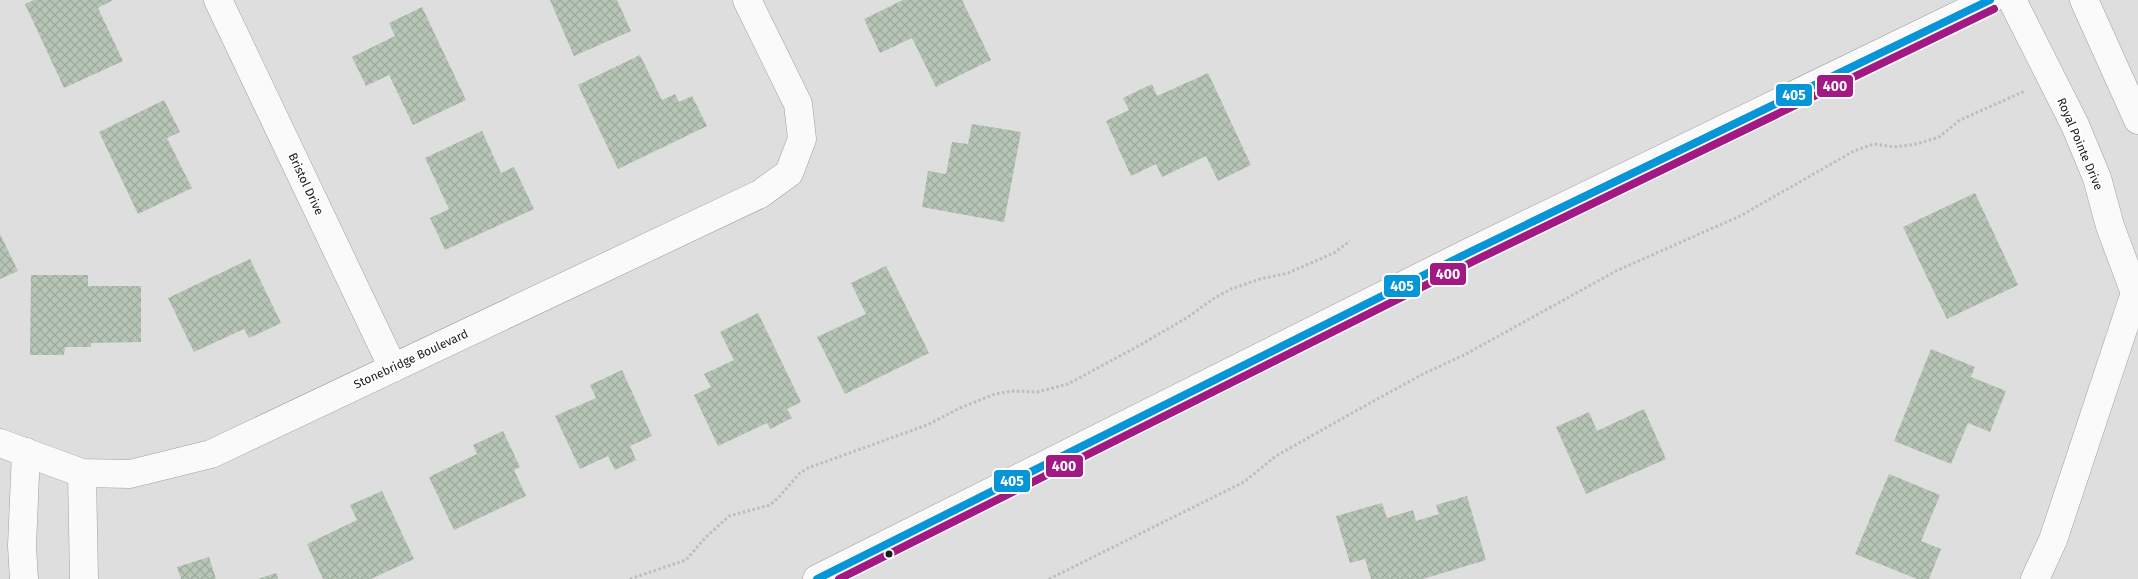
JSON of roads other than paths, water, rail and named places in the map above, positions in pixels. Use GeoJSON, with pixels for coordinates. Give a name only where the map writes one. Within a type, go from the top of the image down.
{"type":"FeatureCollection","features":[{"type":"Feature","properties":{"kind":"street","name":"Bristol Drive"},"geometry":{"type":"LineString","coordinates":[[218,0],[393,368]]}},
{"type":"Feature","properties":{"kind":"street","name":"Stonebridge Boulevard"},"geometry":{"type":"LineString","coordinates":[[0,443],[82,473],[130,474],[211,454],[760,194],[789,173],[802,139],[798,104],[747,0]]}},
{"type":"Feature","properties":{"kind":"street"},"geometry":{"type":"LineString","coordinates":[[817,579],[1472,251],[1990,0]]}},
{"type":"Feature","properties":{"kind":"street","name":"Royal Pointe Drive"},"geometry":{"type":"LineString","coordinates":[[2012,0],[2075,125],[2097,178],[2110,226],[2136,290],[2053,540],[2035,579]]}},
{"type":"Feature","properties":{"kind":"street"},"geometry":{"type":"LineString","coordinates":[[2084,0],[2138,120]]}},
{"type":"Feature","properties":{"kind":"street"},"geometry":{"type":"LineString","coordinates":[[24,579],[22,546],[26,452]]}},
{"type":"Feature","properties":{"kind":"street"},"geometry":{"type":"LineString","coordinates":[[82,473],[84,579]]}}]}
